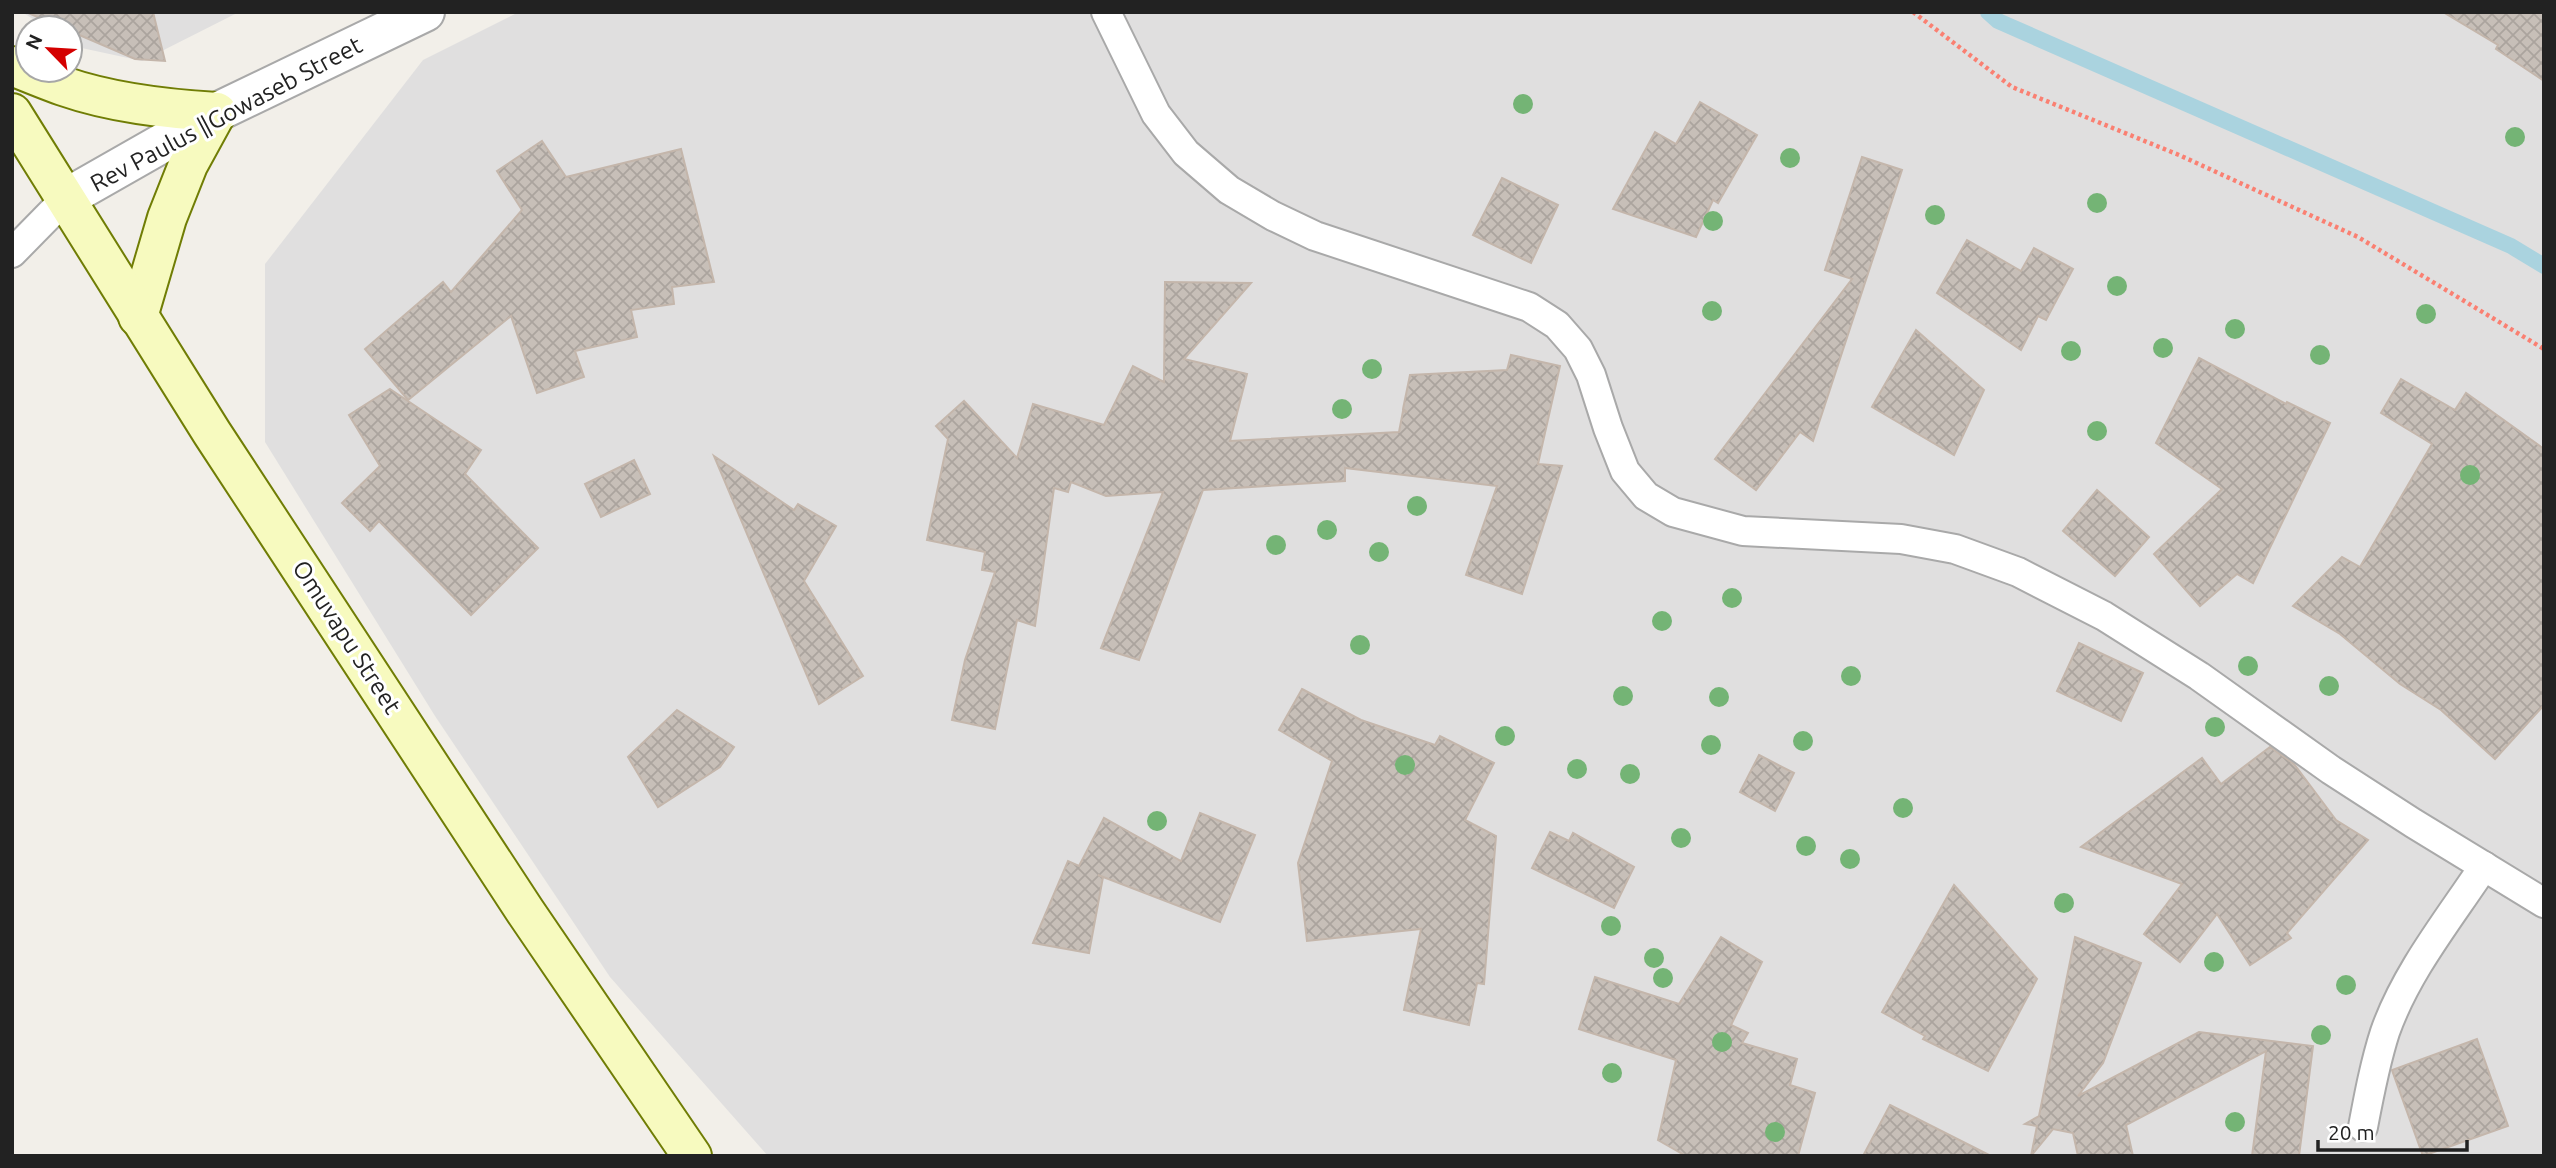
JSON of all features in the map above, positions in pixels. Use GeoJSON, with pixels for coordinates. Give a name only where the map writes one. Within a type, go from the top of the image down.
{"type":"FeatureCollection","features":[{"type":"Feature","properties":{"kind":"street","name":"Rev Paulus ǁGowaseb Street"},"geometry":{"type":"LineString","coordinates":[[66,198],[217,112],[425,12]]}},
{"type":"Feature","properties":{"kind":"street"},"geometry":{"type":"LineString","coordinates":[[12,66],[64,87],[109,98],[161,108],[217,112],[188,165],[167,218],[138,317]]}},
{"type":"Feature","properties":{"kind":"street","name":"Omuvapu Street"},"geometry":{"type":"LineString","coordinates":[[12,113],[138,317],[525,911],[692,1156]]}},
{"type":"Feature","properties":{"kind":"lane"},"geometry":{"type":"LineString","coordinates":[[1106,12],[1156,114],[1186,152],[1229,190],[1273,216],[1315,236],[1529,307],[1558,325],[1578,349],[1591,375],[1625,471],[1646,496],[1673,512],[1743,531],[1901,539],[1955,549],[2018,572],[2104,616],[2199,676],[2331,770],[2544,903]]}},
{"type":"Feature","properties":{"kind":"lane"},"geometry":{"type":"LineString","coordinates":[[12,253],[66,198]]}},
{"type":"Feature","properties":{"kind":"lane"},"geometry":{"type":"LineString","coordinates":[[2363,1127],[2386,1031],[2401,996],[2484,866]]}},
{"type":"Feature","properties":{"kind":"path"},"geometry":{"type":"LineString","coordinates":[[1913,12],[2012,87],[2179,155],[2358,237],[2544,349]]}},
{"type":"Feature","properties":{"kind":"shaded area"},"geometry":{"type":"Polygon","coordinates":[[[22,12],[239,12],[142,61],[84,49],[84,14],[22,12]]]}},
{"type":"Feature","properties":{"kind":"shaded area"},"geometry":{"type":"Polygon","coordinates":[[[519,12],[2544,12],[2544,1156],[768,1156],[610,977],[435,716],[265,442],[265,264],[423,60],[519,12]]]}},
{"type":"Feature","properties":{"kind":"building"},"geometry":{"type":"Polygon","coordinates":[[[26,12],[153,12],[165,61],[135,59],[84,37],[84,14],[26,12]]]}},
{"type":"Feature","properties":{"kind":"building"},"geometry":{"type":"Polygon","coordinates":[[[2443,12],[2544,12],[2544,81],[2496,49],[2498,45],[2443,12]]]}},
{"type":"Feature","properties":{"kind":"building"},"geometry":{"type":"Polygon","coordinates":[[[1700,102],[1757,135],[1718,203],[1713,200],[1696,237],[1613,209],[1655,132],[1676,144],[1700,102]]]}},
{"type":"Feature","properties":{"kind":"building"},"geometry":{"type":"Polygon","coordinates":[[[542,141],[566,177],[681,149],[714,282],[672,287],[674,304],[631,310],[637,337],[575,351],[584,377],[537,393],[511,316],[408,400],[365,349],[443,282],[451,292],[522,210],[497,171],[542,141]]]}},
{"type":"Feature","properties":{"kind":"building"},"geometry":{"type":"Polygon","coordinates":[[[1862,157],[1902,170],[1813,441],[1800,432],[1756,490],[1715,459],[1852,279],[1825,270],[1862,157]]]}},
{"type":"Feature","properties":{"kind":"building"},"geometry":{"type":"Polygon","coordinates":[[[1502,178],[1558,205],[1531,263],[1473,235],[1502,178]]]}},
{"type":"Feature","properties":{"kind":"building"},"geometry":{"type":"Polygon","coordinates":[[[1967,240],[2021,271],[2034,248],[2073,269],[2046,320],[2038,316],[2021,350],[1937,293],[1967,240]]]}},
{"type":"Feature","properties":{"kind":"building"},"geometry":{"type":"Polygon","coordinates":[[[1165,282],[1251,283],[1184,359],[1247,374],[1230,441],[1399,432],[1403,411],[1407,412],[1403,409],[1410,375],[1507,370],[1511,355],[1560,366],[1538,464],[1562,466],[1522,594],[1466,575],[1497,486],[1345,468],[1345,481],[1203,490],[1139,660],[1101,648],[1163,492],[1106,496],[1071,482],[1068,492],[1054,488],[1035,626],[1017,620],[995,729],[952,720],[965,660],[995,572],[982,570],[985,552],[927,540],[948,439],[936,426],[964,401],[1017,458],[1033,404],[1104,425],[1133,366],[1164,382],[1165,282]]]}},
{"type":"Feature","properties":{"kind":"building"},"geometry":{"type":"Polygon","coordinates":[[[1916,330],[1984,390],[1954,455],[1872,407],[1916,330]]]}},
{"type":"Feature","properties":{"kind":"building"},"geometry":{"type":"Polygon","coordinates":[[[2199,358],[2286,404],[2287,402],[2330,423],[2253,583],[2237,574],[2200,606],[2154,554],[2222,489],[2156,443],[2199,358]]]}},
{"type":"Feature","properties":{"kind":"building"},"geometry":{"type":"Polygon","coordinates":[[[2401,379],[2455,410],[2466,393],[2544,449],[2544,705],[2495,759],[2441,710],[2400,684],[2340,634],[2293,606],[2342,557],[2360,567],[2432,444],[2381,413],[2401,379]]]}},
{"type":"Feature","properties":{"kind":"building"},"geometry":{"type":"Polygon","coordinates":[[[390,389],[481,450],[465,474],[538,548],[471,615],[379,521],[370,531],[342,503],[380,466],[349,415],[390,389]]]}},
{"type":"Feature","properties":{"kind":"building"},"geometry":{"type":"Polygon","coordinates":[[[714,456],[794,510],[798,504],[836,526],[804,581],[863,676],[819,704],[714,456]]]}},
{"type":"Feature","properties":{"kind":"building"},"geometry":{"type":"Polygon","coordinates":[[[634,460],[650,494],[601,517],[585,484],[634,460]]]}},
{"type":"Feature","properties":{"kind":"building"},"geometry":{"type":"Polygon","coordinates":[[[2097,490],[2149,537],[2115,576],[2063,531],[2097,490]]]}},
{"type":"Feature","properties":{"kind":"building"},"geometry":{"type":"Polygon","coordinates":[[[2079,643],[2143,673],[2121,721],[2057,691],[2079,643]]]}},
{"type":"Feature","properties":{"kind":"building"},"geometry":{"type":"Polygon","coordinates":[[[1302,689],[1361,720],[1435,745],[1440,736],[1494,763],[1465,820],[1496,836],[1484,984],[1477,983],[1469,1025],[1404,1010],[1421,929],[1307,941],[1298,863],[1332,761],[1279,730],[1302,689]]]}},
{"type":"Feature","properties":{"kind":"building"},"geometry":{"type":"Polygon","coordinates":[[[677,710],[734,747],[720,767],[658,807],[628,757],[677,710]]]}},
{"type":"Feature","properties":{"kind":"building"},"geometry":{"type":"Polygon","coordinates":[[[2270,747],[2294,764],[2336,820],[2368,840],[2287,933],[2291,938],[2250,965],[2217,914],[2180,962],[2144,934],[2182,884],[2081,847],[2202,758],[2221,784],[2270,747]]]}},
{"type":"Feature","properties":{"kind":"building"},"geometry":{"type":"Polygon","coordinates":[[[1759,755],[1794,773],[1775,811],[1740,792],[1759,755]]]}},
{"type":"Feature","properties":{"kind":"building"},"geometry":{"type":"Polygon","coordinates":[[[1200,813],[1255,835],[1220,922],[1098,875],[1103,877],[1089,953],[1033,943],[1068,861],[1079,866],[1104,818],[1181,861],[1200,813]]]}},
{"type":"Feature","properties":{"kind":"building"},"geometry":{"type":"Polygon","coordinates":[[[1550,832],[1569,841],[1573,833],[1634,867],[1614,908],[1532,868],[1550,832]]]}},
{"type":"Feature","properties":{"kind":"building"},"geometry":{"type":"Polygon","coordinates":[[[1954,885],[2037,979],[1988,1071],[1923,1039],[1925,1036],[1882,1012],[1954,885]]]}},
{"type":"Feature","properties":{"kind":"building"},"geometry":{"type":"Polygon","coordinates":[[[1721,937],[1762,962],[1731,1025],[1748,1033],[1742,1043],[1797,1059],[1790,1085],[1815,1093],[1798,1156],[1686,1156],[1658,1140],[1676,1060],[1579,1029],[1595,977],[1679,1004],[1721,937]]]}},
{"type":"Feature","properties":{"kind":"building"},"geometry":{"type":"Polygon","coordinates":[[[2075,937],[2141,963],[2103,1063],[2078,1096],[2199,1032],[2313,1046],[2299,1156],[2252,1156],[2266,1051],[2126,1125],[2133,1156],[2078,1156],[2073,1133],[2053,1129],[2031,1156],[2037,1126],[2025,1124],[2039,1116],[2075,937]]]}},
{"type":"Feature","properties":{"kind":"building"},"geometry":{"type":"Polygon","coordinates":[[[2477,1039],[2508,1126],[2423,1156],[2392,1070],[2477,1039]]]}},
{"type":"Feature","properties":{"kind":"building"},"geometry":{"type":"Polygon","coordinates":[[[1890,1105],[1991,1156],[1863,1156],[1890,1105]]]}},
{"type":"Feature","properties":{"kind":"waterway"},"geometry":{"type":"LineString","coordinates":[[1988,12],[1998,21],[2511,246],[2544,266]]}}]}
